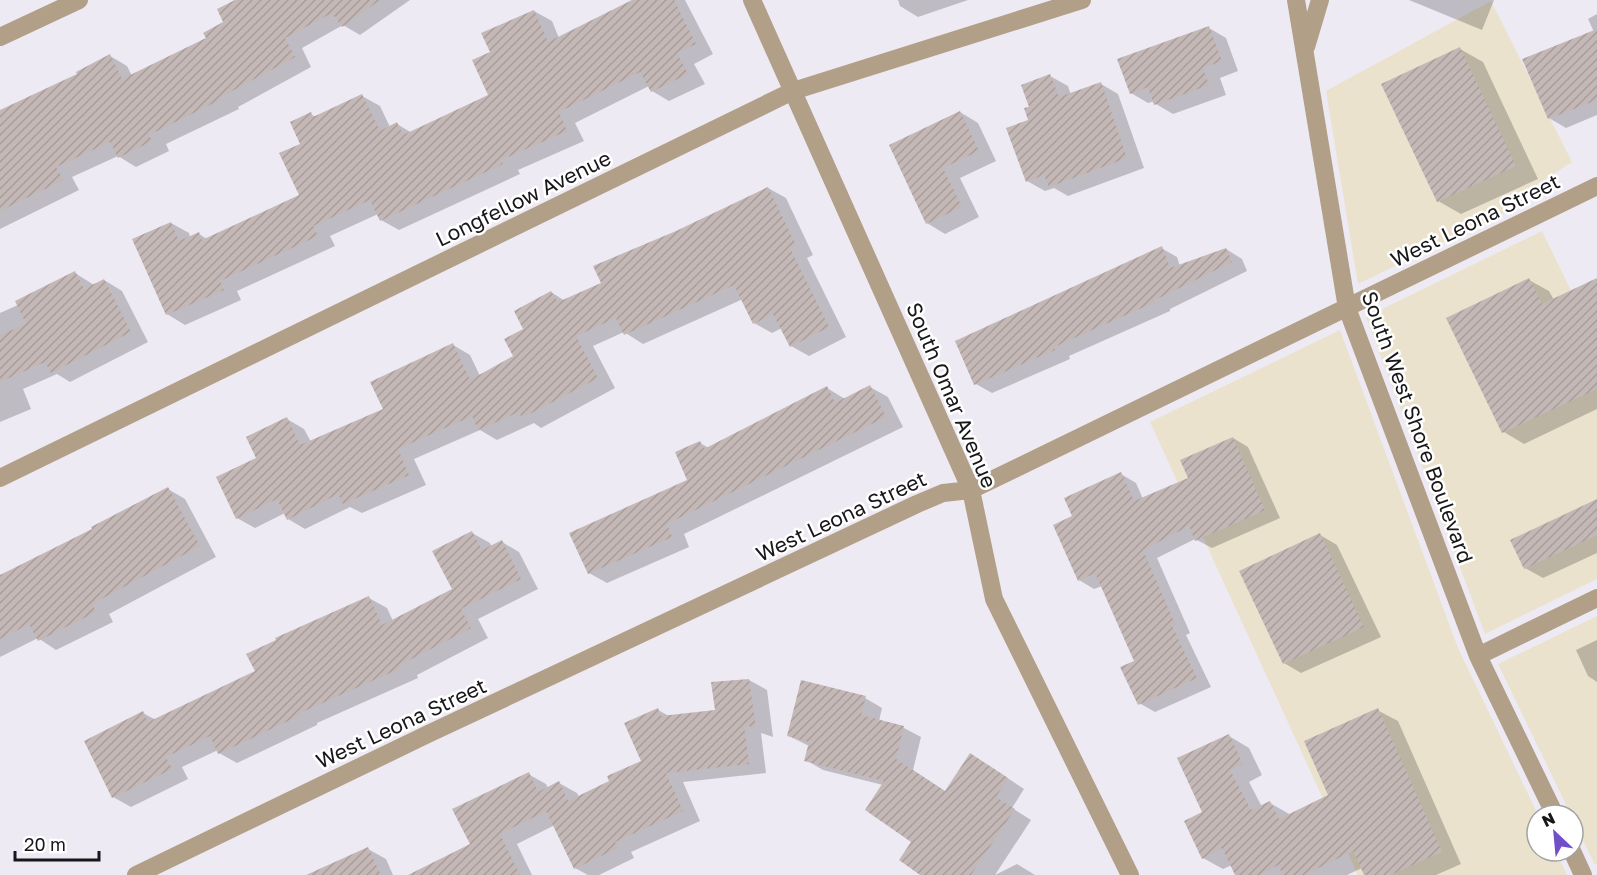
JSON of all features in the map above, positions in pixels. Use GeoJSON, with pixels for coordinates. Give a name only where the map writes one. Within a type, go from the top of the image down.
{"type":"FeatureCollection","features":[{"type":"Feature","properties":{"kind":"street"},"geometry":{"type":"LineString","coordinates":[[0,37],[79,0]]}},
{"type":"Feature","properties":{"kind":"street","name":"South Omar Avenue"},"geometry":{"type":"LineString","coordinates":[[752,0],[971,490],[994,599],[1130,875]]}},
{"type":"Feature","properties":{"kind":"street","name":"Longfellow Avenue"},"geometry":{"type":"LineString","coordinates":[[0,478],[793,91],[1082,0]]}},
{"type":"Feature","properties":{"kind":"street","name":"South West Shore Boulevard"},"geometry":{"type":"LineString","coordinates":[[1296,0],[1347,308],[1478,656],[1549,803]]}},
{"type":"Feature","properties":{"kind":"street"},"geometry":{"type":"LineString","coordinates":[[1305,52],[1320,0]]}},
{"type":"Feature","properties":{"kind":"street","name":"West Leona Street"},"geometry":{"type":"LineString","coordinates":[[136,875],[428,734],[917,504],[943,493],[971,490],[1597,186]]}},
{"type":"Feature","properties":{"kind":"street"},"geometry":{"type":"LineString","coordinates":[[1478,656],[1597,598]]}},
{"type":"Feature","properties":{"kind":"shaded area"},"geometry":{"type":"Polygon","coordinates":[[[1491,1],[1572,162],[1524,193],[1528,201],[1358,284],[1326,91],[1491,1]]]}},
{"type":"Feature","properties":{"kind":"shaded area"},"geometry":{"type":"Polygon","coordinates":[[[1542,231],[1597,344],[1597,579],[1485,634],[1366,317],[1542,231]]]}},
{"type":"Feature","properties":{"kind":"shaded area"},"geometry":{"type":"Polygon","coordinates":[[[1340,330],[1458,648],[1532,803],[1525,803],[1525,863],[1562,863],[1567,875],[1358,875],[1150,422],[1340,330]]]}},
{"type":"Feature","properties":{"kind":"shaded area"},"geometry":{"type":"Polygon","coordinates":[[[1597,616],[1597,864],[1595,865],[1585,845],[1585,803],[1565,803],[1498,664],[1597,616]]]}},
{"type":"Feature","properties":{"kind":"building"},"geometry":{"type":"Polygon","coordinates":[[[235,0],[380,0],[342,27],[332,13],[285,38],[295,57],[221,97],[222,99],[149,135],[152,141],[118,158],[110,142],[56,167],[63,180],[0,211],[0,110],[77,74],[76,72],[110,54],[122,79],[206,38],[203,33],[223,22],[217,9],[235,0]]]}},
{"type":"Feature","properties":{"kind":"building"},"geometry":{"type":"Polygon","coordinates":[[[632,0],[674,0],[696,44],[677,53],[688,74],[651,92],[640,72],[559,112],[567,131],[501,160],[503,164],[380,221],[370,200],[313,226],[318,236],[220,281],[224,290],[166,315],[132,239],[171,222],[179,241],[199,232],[202,240],[299,195],[279,153],[300,144],[290,122],[311,112],[313,117],[362,94],[380,131],[397,122],[403,135],[488,95],[472,60],[490,52],[481,33],[534,10],[548,42],[632,0]]]}},
{"type":"Feature","properties":{"kind":"building"},"geometry":{"type":"Polygon","coordinates":[[[1209,26],[1222,61],[1203,68],[1209,85],[1154,105],[1148,87],[1130,94],[1117,59],[1209,26]]]}},
{"type":"Feature","properties":{"kind":"building"},"geometry":{"type":"Polygon","coordinates":[[[1597,29],[1597,100],[1548,119],[1522,59],[1597,29]]]}},
{"type":"Feature","properties":{"kind":"building"},"geometry":{"type":"Polygon","coordinates":[[[1460,47],[1516,166],[1437,202],[1381,84],[1460,47]]]}},
{"type":"Feature","properties":{"kind":"building"},"geometry":{"type":"Polygon","coordinates":[[[1050,74],[1059,97],[1101,82],[1127,158],[1049,187],[1044,175],[1026,182],[1006,128],[1028,120],[1024,108],[1029,107],[1021,85],[1050,74]]]}},
{"type":"Feature","properties":{"kind":"building"},"geometry":{"type":"Polygon","coordinates":[[[960,111],[979,151],[943,168],[962,207],[926,224],[889,145],[960,111]]]}},
{"type":"Feature","properties":{"kind":"building"},"geometry":{"type":"Polygon","coordinates":[[[768,187],[796,245],[790,248],[829,327],[790,347],[773,314],[753,324],[734,285],[624,335],[616,318],[576,336],[598,378],[522,418],[519,412],[478,430],[472,416],[398,449],[409,475],[343,504],[338,494],[287,520],[277,499],[236,519],[216,477],[256,458],[246,437],[287,417],[300,445],[383,409],[370,382],[453,343],[470,380],[513,356],[504,339],[523,329],[514,311],[551,291],[558,302],[601,283],[593,266],[676,231],[768,187]]]}},
{"type":"Feature","properties":{"kind":"building"},"geometry":{"type":"Polygon","coordinates":[[[1162,246],[1170,268],[1226,248],[1232,262],[1155,302],[1054,347],[1055,350],[974,385],[955,341],[1162,246]]]}},
{"type":"Feature","properties":{"kind":"building"},"geometry":{"type":"Polygon","coordinates":[[[75,271],[84,289],[104,279],[131,332],[51,373],[45,362],[0,382],[0,335],[26,324],[15,301],[75,271]]]}},
{"type":"Feature","properties":{"kind":"building"},"geometry":{"type":"Polygon","coordinates":[[[1529,278],[1542,304],[1597,278],[1597,389],[1502,433],[1446,318],[1529,278]]]}},
{"type":"Feature","properties":{"kind":"building"},"geometry":{"type":"Polygon","coordinates":[[[870,385],[886,417],[667,524],[672,537],[588,574],[569,533],[687,480],[675,452],[700,441],[704,449],[827,386],[835,403],[870,385]]]}},
{"type":"Feature","properties":{"kind":"building"},"geometry":{"type":"Polygon","coordinates":[[[1233,437],[1265,510],[1195,541],[1189,526],[1143,550],[1175,624],[1172,626],[1197,678],[1138,705],[1120,667],[1134,661],[1095,573],[1078,581],[1053,525],[1072,516],[1064,498],[1121,472],[1134,501],[1188,478],[1180,460],[1233,437]]]}},
{"type":"Feature","properties":{"kind":"building"},"geometry":{"type":"Polygon","coordinates":[[[168,487],[200,546],[92,604],[96,612],[38,641],[29,624],[0,639],[0,575],[92,529],[91,527],[168,487]]]}},
{"type":"Feature","properties":{"kind":"building"},"geometry":{"type":"Polygon","coordinates":[[[1597,499],[1597,535],[1524,569],[1510,540],[1597,499]]]}},
{"type":"Feature","properties":{"kind":"building"},"geometry":{"type":"Polygon","coordinates":[[[472,531],[482,550],[502,540],[521,579],[461,609],[471,628],[400,665],[401,668],[300,713],[301,715],[218,754],[210,736],[166,757],[172,769],[112,798],[84,741],[143,711],[148,722],[255,671],[246,654],[276,640],[275,638],[369,596],[382,625],[452,589],[432,551],[472,531]]]}},
{"type":"Feature","properties":{"kind":"building"},"geometry":{"type":"Polygon","coordinates":[[[1320,533],[1364,627],[1283,664],[1239,571],[1320,533]]]}},
{"type":"Feature","properties":{"kind":"building"},"geometry":{"type":"Polygon","coordinates":[[[749,679],[756,728],[744,725],[749,764],[666,773],[683,811],[615,842],[618,848],[574,869],[546,811],[500,834],[520,875],[408,875],[470,844],[452,809],[529,772],[538,792],[559,781],[568,801],[609,781],[607,776],[641,761],[624,723],[658,708],[661,716],[715,710],[711,682],[749,679]]]}},
{"type":"Feature","properties":{"kind":"building"},"geometry":{"type":"Polygon","coordinates":[[[801,680],[866,696],[861,715],[904,726],[896,759],[945,791],[970,753],[1008,778],[996,797],[1015,809],[971,875],[920,875],[899,860],[911,842],[865,810],[884,781],[804,761],[809,742],[787,736],[801,680]]]}},
{"type":"Feature","properties":{"kind":"building"},"geometry":{"type":"Polygon","coordinates":[[[1378,708],[1442,852],[1390,875],[1364,875],[1353,851],[1304,875],[1283,875],[1278,865],[1259,875],[1235,875],[1222,848],[1202,859],[1184,821],[1202,812],[1177,758],[1229,734],[1243,764],[1230,770],[1251,810],[1270,801],[1279,819],[1328,795],[1304,741],[1378,708]]]}},
{"type":"Feature","properties":{"kind":"building"},"geometry":{"type":"Polygon","coordinates":[[[368,847],[381,875],[306,875],[368,847]]]}}]}
